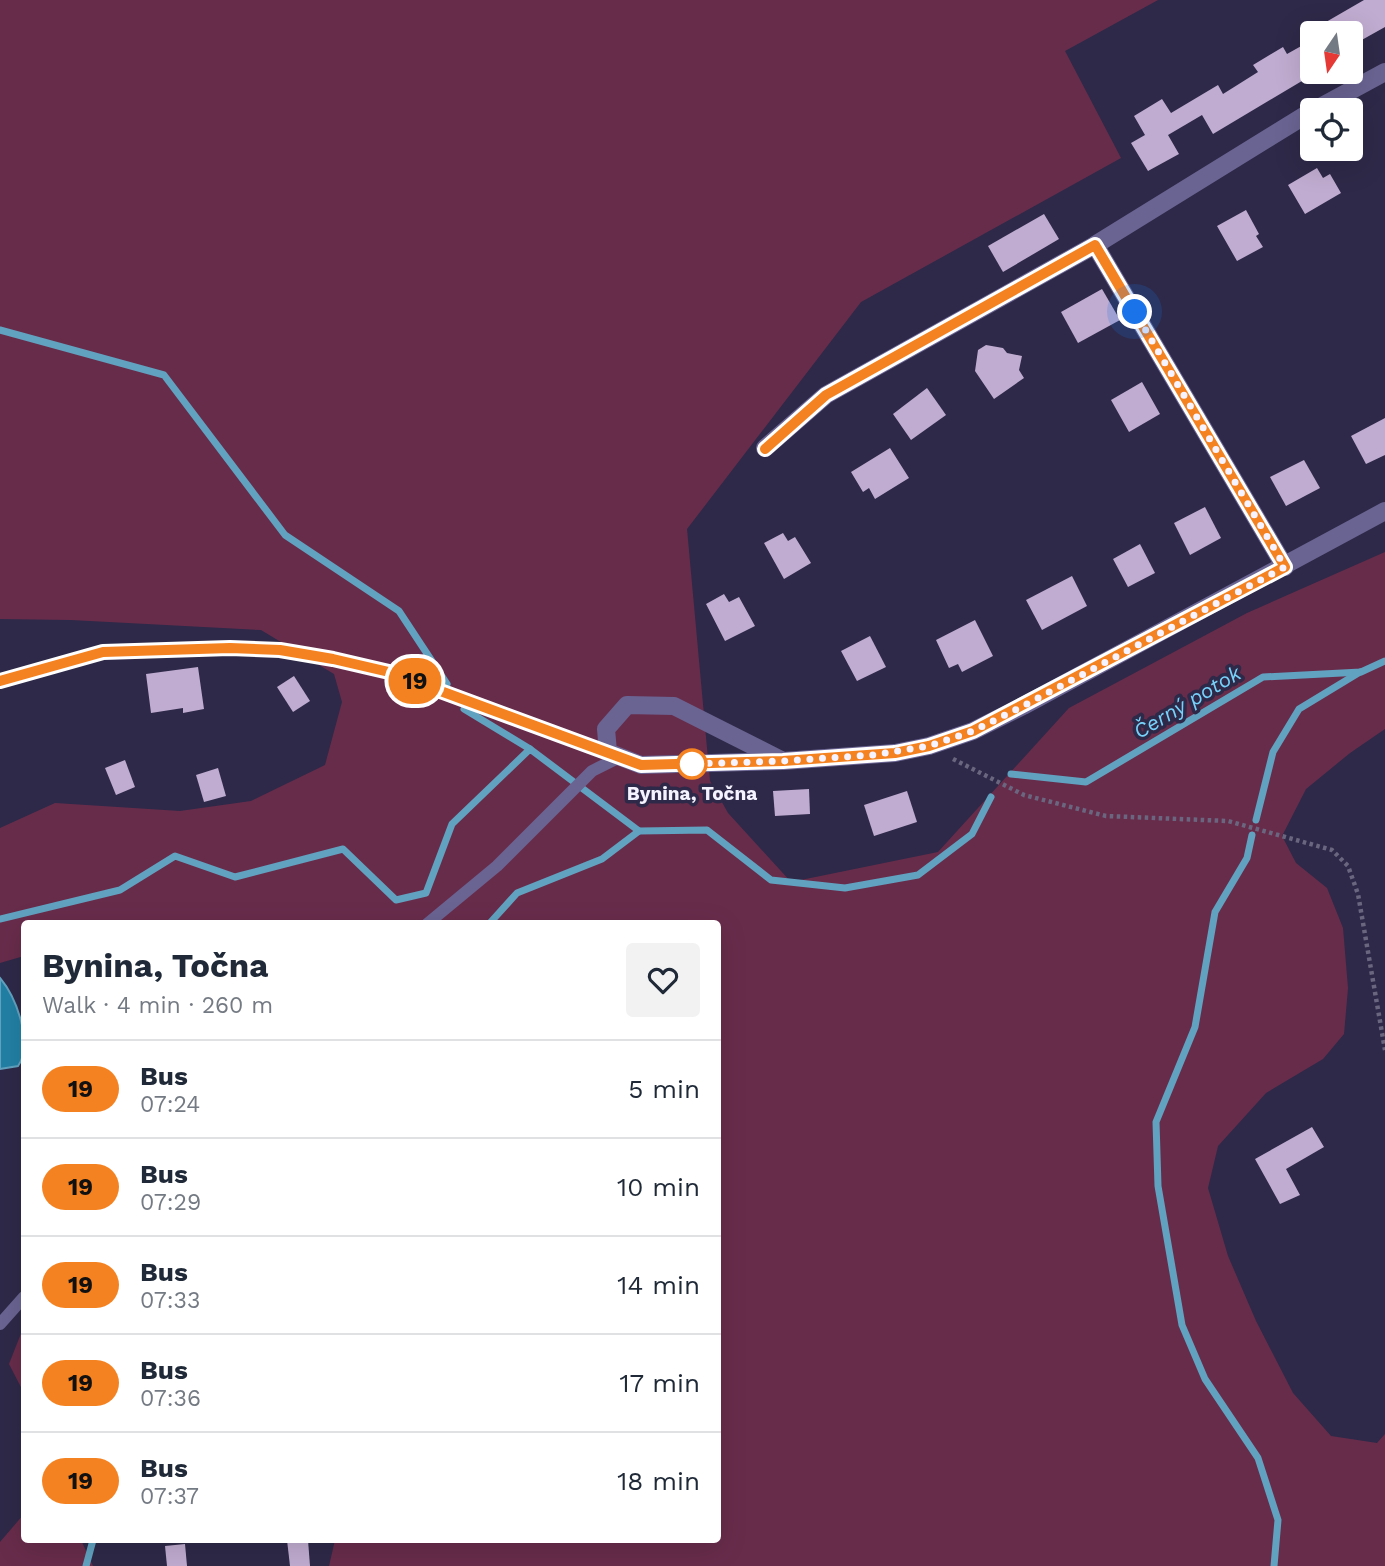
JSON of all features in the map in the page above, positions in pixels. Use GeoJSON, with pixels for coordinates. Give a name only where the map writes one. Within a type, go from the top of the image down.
{"type":"FeatureCollection","features":[{"type":"Feature","properties":{"kind":"street"},"geometry":{"type":"LineString","coordinates":[[1338,98],[1385,72]]}},
{"type":"Feature","properties":{"kind":"street"},"geometry":{"type":"LineString","coordinates":[[765,449],[826,395],[1095,245],[1300,120]]}},
{"type":"Feature","properties":{"kind":"street"},"geometry":{"type":"LineString","coordinates":[[1095,245],[1285,567]]}},
{"type":"Feature","properties":{"kind":"street"},"geometry":{"type":"LineString","coordinates":[[783,761],[674,706],[627,705],[606,729],[614,755],[641,765],[783,761],[895,753],[929,746],[973,731],[1023,706],[1385,511]]}},
{"type":"Feature","properties":{"kind":"lane"},"geometry":{"type":"LineString","coordinates":[[0,681],[103,652],[230,648],[280,650],[389,672],[614,755]]}},
{"type":"Feature","properties":{"kind":"lane"},"geometry":{"type":"LineString","coordinates":[[432,920],[497,866],[592,771],[614,755]]}},
{"type":"Feature","properties":{"kind":"lane"},"geometry":{"type":"LineString","coordinates":[[0,1324],[21,1300]]}},
{"type":"Feature","properties":{"kind":"path"},"geometry":{"type":"LineString","coordinates":[[929,746],[1024,795],[1105,816],[1228,821],[1332,850],[1348,866],[1358,894],[1385,1050]]}},
{"type":"Feature","properties":{"kind":"shaded area"},"geometry":{"type":"Polygon","coordinates":[[[0,0],[1158,0],[1065,51],[1121,158],[861,302],[687,529],[710,781],[728,813],[791,882],[938,852],[1069,708],[1247,613],[1385,552],[1385,729],[1306,789],[1282,836],[1296,863],[1327,888],[1343,928],[1348,988],[1344,1034],[1323,1059],[1266,1093],[1218,1146],[1208,1188],[1228,1256],[1256,1321],[1293,1393],[1331,1436],[1377,1443],[1385,1434],[1385,1566],[329,1566],[334,1543],[721,1543],[721,920],[21,920],[21,957],[0,963],[0,828],[55,803],[180,811],[251,801],[325,765],[342,702],[334,674],[261,630],[0,619],[0,0]]]}},
{"type":"Feature","properties":{"kind":"shaded area"},"geometry":{"type":"Polygon","coordinates":[[[21,1334],[21,1387],[9,1364],[21,1334]]]}},
{"type":"Feature","properties":{"kind":"shaded area"},"geometry":{"type":"Polygon","coordinates":[[[21,1518],[21,1543],[82,1543],[93,1566],[0,1566],[0,1542],[21,1518]]]}},
{"type":"Feature","properties":{"kind":"water"},"geometry":{"type":"Polygon","coordinates":[[[0,978],[12,997],[21,1021],[21,1059],[18,1066],[0,1069],[0,978]]]}},
{"type":"Feature","properties":{"kind":"building"},"geometry":{"type":"Polygon","coordinates":[[[1364,0],[1385,0],[1385,27],[1363,39],[1363,21],[1328,21],[1364,0]]]}},
{"type":"Feature","properties":{"kind":"building"},"geometry":{"type":"Polygon","coordinates":[[[1283,47],[1287,54],[1300,47],[1300,82],[1213,134],[1202,115],[1168,135],[1179,154],[1148,171],[1131,143],[1145,135],[1134,116],[1162,99],[1171,113],[1218,85],[1223,94],[1258,72],[1253,65],[1283,47]]]}},
{"type":"Feature","properties":{"kind":"building"},"geometry":{"type":"Polygon","coordinates":[[[1317,168],[1323,178],[1330,174],[1341,193],[1305,214],[1288,185],[1317,168]]]}},
{"type":"Feature","properties":{"kind":"building"},"geometry":{"type":"Polygon","coordinates":[[[1246,210],[1263,247],[1237,261],[1217,226],[1246,210]]]}},
{"type":"Feature","properties":{"kind":"building"},"geometry":{"type":"Polygon","coordinates":[[[1044,214],[1059,239],[1003,272],[988,246],[1044,214]]]}},
{"type":"Feature","properties":{"kind":"building"},"geometry":{"type":"Polygon","coordinates":[[[1102,289],[1120,320],[1078,343],[1061,312],[1102,289]]]}},
{"type":"Feature","properties":{"kind":"building"},"geometry":{"type":"Polygon","coordinates":[[[986,345],[1022,356],[1019,370],[1024,378],[994,399],[975,371],[978,350],[986,345]]]}},
{"type":"Feature","properties":{"kind":"building"},"geometry":{"type":"Polygon","coordinates":[[[1142,382],[1160,414],[1129,432],[1111,400],[1142,382]]]}},
{"type":"Feature","properties":{"kind":"building"},"geometry":{"type":"Polygon","coordinates":[[[927,388],[946,415],[911,440],[893,414],[927,388]]]}},
{"type":"Feature","properties":{"kind":"building"},"geometry":{"type":"Polygon","coordinates":[[[1385,418],[1385,455],[1366,464],[1351,436],[1385,418]]]}},
{"type":"Feature","properties":{"kind":"building"},"geometry":{"type":"Polygon","coordinates":[[[890,448],[909,478],[875,499],[869,488],[863,492],[851,472],[890,448]]]}},
{"type":"Feature","properties":{"kind":"building"},"geometry":{"type":"Polygon","coordinates":[[[1304,460],[1320,488],[1286,506],[1270,477],[1304,460]]]}},
{"type":"Feature","properties":{"kind":"building"},"geometry":{"type":"Polygon","coordinates":[[[1205,507],[1221,538],[1190,555],[1174,523],[1205,507]]]}},
{"type":"Feature","properties":{"kind":"building"},"geometry":{"type":"Polygon","coordinates":[[[783,533],[788,541],[795,537],[811,563],[784,579],[764,543],[783,533]]]}},
{"type":"Feature","properties":{"kind":"building"},"geometry":{"type":"Polygon","coordinates":[[[1140,544],[1155,573],[1128,587],[1113,559],[1140,544]]]}},
{"type":"Feature","properties":{"kind":"building"},"geometry":{"type":"Polygon","coordinates":[[[1072,576],[1087,606],[1042,630],[1026,600],[1072,576]]]}},
{"type":"Feature","properties":{"kind":"building"},"geometry":{"type":"Polygon","coordinates":[[[724,594],[729,602],[739,597],[755,626],[725,641],[706,604],[724,594]]]}},
{"type":"Feature","properties":{"kind":"building"},"geometry":{"type":"Polygon","coordinates":[[[975,620],[993,656],[962,672],[958,664],[949,668],[936,640],[975,620]]]}},
{"type":"Feature","properties":{"kind":"building"},"geometry":{"type":"Polygon","coordinates":[[[870,636],[886,667],[857,681],[841,651],[870,636]]]}},
{"type":"Feature","properties":{"kind":"building"},"geometry":{"type":"Polygon","coordinates":[[[198,667],[204,709],[183,713],[183,708],[151,713],[146,674],[198,667]]]}},
{"type":"Feature","properties":{"kind":"building"},"geometry":{"type":"Polygon","coordinates":[[[294,676],[310,701],[293,712],[277,687],[294,676]]]}},
{"type":"Feature","properties":{"kind":"building"},"geometry":{"type":"Polygon","coordinates":[[[125,760],[135,787],[116,795],[105,768],[125,760]]]}},
{"type":"Feature","properties":{"kind":"building"},"geometry":{"type":"Polygon","coordinates":[[[218,768],[226,796],[204,802],[196,775],[218,768]]]}},
{"type":"Feature","properties":{"kind":"building"},"geometry":{"type":"Polygon","coordinates":[[[809,789],[810,814],[775,816],[773,791],[809,789]]]}},
{"type":"Feature","properties":{"kind":"building"},"geometry":{"type":"Polygon","coordinates":[[[907,791],[917,822],[874,836],[864,805],[907,791]]]}},
{"type":"Feature","properties":{"kind":"building"},"geometry":{"type":"Polygon","coordinates":[[[1312,1127],[1324,1147],[1286,1169],[1300,1195],[1280,1204],[1255,1159],[1312,1127]]]}},
{"type":"Feature","properties":{"kind":"building"},"geometry":{"type":"Polygon","coordinates":[[[287,1543],[308,1543],[310,1566],[290,1566],[287,1543]]]}},
{"type":"Feature","properties":{"kind":"building"},"geometry":{"type":"Polygon","coordinates":[[[185,1544],[187,1566],[167,1566],[165,1546],[185,1544]]]}},
{"type":"Feature","properties":{"kind":"waterway"},"geometry":{"type":"LineString","coordinates":[[0,330],[164,375],[285,535],[399,611],[447,684]]}},
{"type":"Feature","properties":{"kind":"waterway","name":"Černý potok"},"geometry":{"type":"LineString","coordinates":[[1011,774],[1086,782],[1263,677],[1361,672],[1385,661]]}},
{"type":"Feature","properties":{"kind":"waterway"},"geometry":{"type":"LineString","coordinates":[[1256,820],[1273,752],[1299,709],[1360,672]]}},
{"type":"Feature","properties":{"kind":"waterway"},"geometry":{"type":"LineString","coordinates":[[464,709],[530,749]]}},
{"type":"Feature","properties":{"kind":"waterway","name":"Černý potok"},"geometry":{"type":"LineString","coordinates":[[0,919],[120,890],[175,856],[235,877],[343,849],[396,900],[426,893],[452,824],[530,749],[639,831],[707,830],[771,880],[845,888],[918,875],[972,834],[991,797]]}},
{"type":"Feature","properties":{"kind":"waterway"},"geometry":{"type":"LineString","coordinates":[[493,920],[517,893],[602,859],[639,831]]}},
{"type":"Feature","properties":{"kind":"waterway"},"geometry":{"type":"LineString","coordinates":[[1252,835],[1247,858],[1215,912],[1195,1027],[1156,1122],[1158,1186],[1182,1325],[1205,1379],[1258,1458],[1278,1520],[1274,1566]]}},
{"type":"Feature","properties":{"kind":"waterway"},"geometry":{"type":"LineString","coordinates":[[86,1566],[92,1543]]}},
{"type":"Feature","properties":{"kind":"bus line","name":"19"},"geometry":{"type":"LineString","coordinates":[[0,681],[103,652],[230,648],[280,650],[389,672],[641,765],[783,761],[895,753],[929,746],[973,731],[1285,567],[1095,245],[826,395],[765,449]]}},
{"type":"Feature","properties":{"kind":"place","name":"Bynina, Točna"},"geometry":{"type":"Point","coordinates":[692,764]}},
{"type":"Feature","properties":{"kind":"route"},"geometry":{"type":"LineString","coordinates":[[692,764],[688,764],[873,755],[929,746],[973,731],[1023,706],[1285,567],[1135,312]]}}]}
